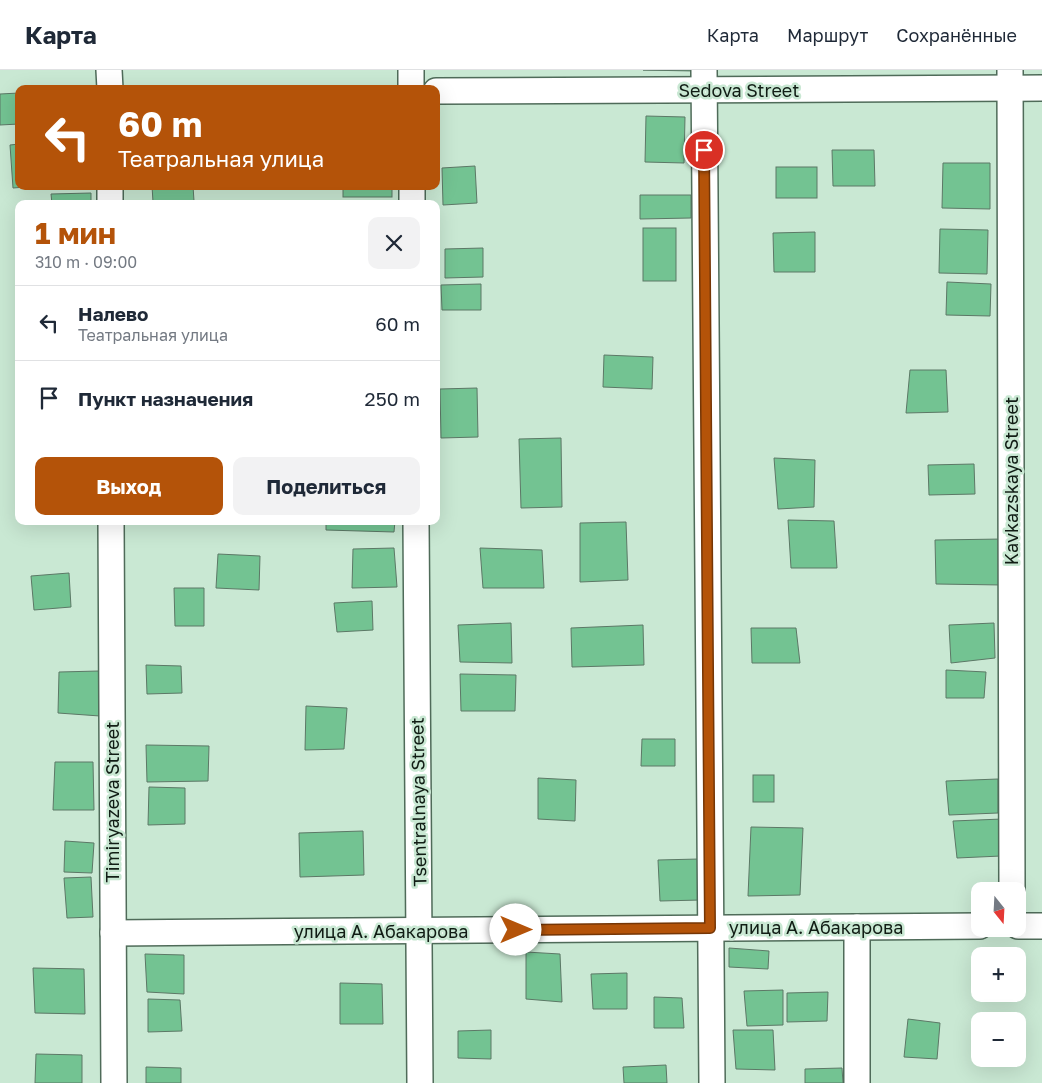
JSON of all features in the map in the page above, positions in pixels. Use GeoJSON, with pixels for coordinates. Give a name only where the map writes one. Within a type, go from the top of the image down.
{"type":"FeatureCollection","features":[{"type":"Feature","properties":{"kind":"street"},"geometry":{"type":"LineString","coordinates":[[110,70],[110,85]]}},
{"type":"Feature","properties":{"kind":"street"},"geometry":{"type":"LineString","coordinates":[[411,70],[411,85]]}},
{"type":"Feature","properties":{"kind":"street","name":"Sedova Street"},"geometry":{"type":"LineString","coordinates":[[440,92],[704,80],[1010,79],[1042,88]]}},
{"type":"Feature","properties":{"kind":"street","name":"Kavkazskaya Street"},"geometry":{"type":"LineString","coordinates":[[1010,79],[1012,882]]}},
{"type":"Feature","properties":{"kind":"street"},"geometry":{"type":"LineString","coordinates":[[704,80],[712,1083]]}},
{"type":"Feature","properties":{"kind":"street","name":"Timiryazeva Street"},"geometry":{"type":"LineString","coordinates":[[111,525],[114,1083]]}},
{"type":"Feature","properties":{"kind":"street","name":"Tsentralnaya Street"},"geometry":{"type":"LineString","coordinates":[[416,525],[420,1083]]}},
{"type":"Feature","properties":{"kind":"street","name":"улица А. Абакарова"},"geometry":{"type":"LineString","coordinates":[[113,933],[971,926]]}},
{"type":"Feature","properties":{"kind":"street"},"geometry":{"type":"LineString","coordinates":[[1026,926],[1042,926]]}},
{"type":"Feature","properties":{"kind":"street"},"geometry":{"type":"LineString","coordinates":[[857,927],[857,1083]]}},
{"type":"Feature","properties":{"kind":"building"},"geometry":{"type":"Polygon","coordinates":[[[643,70],[694,70],[694,71],[643,70]]]}},
{"type":"Feature","properties":{"kind":"building"},"geometry":{"type":"Polygon","coordinates":[[[15,93],[15,124],[0,125],[0,94],[15,93]]]}},
{"type":"Feature","properties":{"kind":"building"},"geometry":{"type":"Polygon","coordinates":[[[646,116],[685,117],[684,163],[645,162],[646,116]]]}},
{"type":"Feature","properties":{"kind":"building"},"geometry":{"type":"Polygon","coordinates":[[[15,144],[15,188],[13,188],[10,145],[15,144]]]}},
{"type":"Feature","properties":{"kind":"building"},"geometry":{"type":"Polygon","coordinates":[[[832,150],[874,150],[875,186],[833,186],[832,150]]]}},
{"type":"Feature","properties":{"kind":"building"},"geometry":{"type":"Polygon","coordinates":[[[943,163],[990,163],[990,209],[942,208],[943,163]]]}},
{"type":"Feature","properties":{"kind":"building"},"geometry":{"type":"Polygon","coordinates":[[[475,166],[477,203],[443,205],[442,168],[475,166]]]}},
{"type":"Feature","properties":{"kind":"building"},"geometry":{"type":"Polygon","coordinates":[[[776,167],[817,167],[817,198],[776,198],[776,167]]]}},
{"type":"Feature","properties":{"kind":"building"},"geometry":{"type":"Polygon","coordinates":[[[152,190],[193,190],[194,200],[153,200],[152,190]]]}},
{"type":"Feature","properties":{"kind":"building"},"geometry":{"type":"Polygon","coordinates":[[[343,190],[392,190],[392,197],[343,197],[343,190]]]}},
{"type":"Feature","properties":{"kind":"building"},"geometry":{"type":"Polygon","coordinates":[[[91,193],[91,200],[52,200],[51,194],[91,193]]]}},
{"type":"Feature","properties":{"kind":"building"},"geometry":{"type":"Polygon","coordinates":[[[640,195],[691,195],[691,218],[640,219],[640,195]]]}},
{"type":"Feature","properties":{"kind":"building"},"geometry":{"type":"Polygon","coordinates":[[[643,228],[676,228],[676,281],[643,281],[643,228]]]}},
{"type":"Feature","properties":{"kind":"building"},"geometry":{"type":"Polygon","coordinates":[[[940,229],[988,230],[987,274],[939,273],[940,229]]]}},
{"type":"Feature","properties":{"kind":"building"},"geometry":{"type":"Polygon","coordinates":[[[815,232],[815,272],[774,272],[773,233],[815,232]]]}},
{"type":"Feature","properties":{"kind":"building"},"geometry":{"type":"Polygon","coordinates":[[[483,248],[483,277],[445,278],[445,249],[483,248]]]}},
{"type":"Feature","properties":{"kind":"building"},"geometry":{"type":"Polygon","coordinates":[[[947,282],[991,284],[990,316],[946,315],[947,282]]]}},
{"type":"Feature","properties":{"kind":"building"},"geometry":{"type":"Polygon","coordinates":[[[481,284],[481,310],[442,310],[441,285],[481,284]]]}},
{"type":"Feature","properties":{"kind":"building"},"geometry":{"type":"Polygon","coordinates":[[[604,355],[653,357],[652,389],[603,387],[604,355]]]}},
{"type":"Feature","properties":{"kind":"building"},"geometry":{"type":"Polygon","coordinates":[[[910,370],[946,370],[948,412],[906,413],[910,370]]]}},
{"type":"Feature","properties":{"kind":"building"},"geometry":{"type":"Polygon","coordinates":[[[477,388],[478,437],[441,438],[440,389],[477,388]]]}},
{"type":"Feature","properties":{"kind":"building"},"geometry":{"type":"Polygon","coordinates":[[[561,438],[562,507],[521,508],[519,439],[561,438]]]}},
{"type":"Feature","properties":{"kind":"building"},"geometry":{"type":"Polygon","coordinates":[[[774,458],[815,460],[814,507],[778,509],[774,458]]]}},
{"type":"Feature","properties":{"kind":"building"},"geometry":{"type":"Polygon","coordinates":[[[974,464],[975,494],[929,495],[928,465],[974,464]]]}},
{"type":"Feature","properties":{"kind":"building"},"geometry":{"type":"Polygon","coordinates":[[[788,520],[834,521],[837,568],[791,568],[788,520]]]}},
{"type":"Feature","properties":{"kind":"building"},"geometry":{"type":"Polygon","coordinates":[[[626,522],[628,580],[580,582],[580,523],[626,522]]]}},
{"type":"Feature","properties":{"kind":"building"},"geometry":{"type":"Polygon","coordinates":[[[326,525],[395,525],[394,532],[326,530],[326,525]]]}},
{"type":"Feature","properties":{"kind":"building"},"geometry":{"type":"Polygon","coordinates":[[[1003,539],[1002,585],[936,584],[935,540],[1003,539]]]}},
{"type":"Feature","properties":{"kind":"building"},"geometry":{"type":"Polygon","coordinates":[[[394,548],[397,587],[352,588],[353,549],[394,548]]]}},
{"type":"Feature","properties":{"kind":"building"},"geometry":{"type":"Polygon","coordinates":[[[480,548],[542,550],[544,588],[483,588],[480,548]]]}},
{"type":"Feature","properties":{"kind":"building"},"geometry":{"type":"Polygon","coordinates":[[[218,554],[260,556],[259,590],[216,588],[218,554]]]}},
{"type":"Feature","properties":{"kind":"building"},"geometry":{"type":"Polygon","coordinates":[[[69,573],[71,607],[34,610],[31,576],[69,573]]]}},
{"type":"Feature","properties":{"kind":"building"},"geometry":{"type":"Polygon","coordinates":[[[174,588],[204,588],[204,626],[175,626],[174,588]]]}},
{"type":"Feature","properties":{"kind":"building"},"geometry":{"type":"Polygon","coordinates":[[[372,601],[373,630],[337,632],[334,603],[372,601]]]}},
{"type":"Feature","properties":{"kind":"building"},"geometry":{"type":"Polygon","coordinates":[[[511,623],[512,663],[460,662],[458,625],[511,623]]]}},
{"type":"Feature","properties":{"kind":"building"},"geometry":{"type":"Polygon","coordinates":[[[994,623],[995,658],[951,663],[949,625],[994,623]]]}},
{"type":"Feature","properties":{"kind":"building"},"geometry":{"type":"Polygon","coordinates":[[[643,625],[644,665],[572,667],[571,628],[643,625]]]}},
{"type":"Feature","properties":{"kind":"building"},"geometry":{"type":"Polygon","coordinates":[[[751,628],[796,628],[800,663],[752,663],[751,628]]]}},
{"type":"Feature","properties":{"kind":"building"},"geometry":{"type":"Polygon","coordinates":[[[146,665],[181,666],[182,693],[147,694],[146,665]]]}},
{"type":"Feature","properties":{"kind":"building"},"geometry":{"type":"Polygon","coordinates":[[[946,670],[986,672],[984,698],[946,698],[946,670]]]}},
{"type":"Feature","properties":{"kind":"building"},"geometry":{"type":"Polygon","coordinates":[[[99,671],[100,716],[58,713],[59,672],[99,671]]]}},
{"type":"Feature","properties":{"kind":"building"},"geometry":{"type":"Polygon","coordinates":[[[460,674],[516,675],[515,711],[461,711],[460,674]]]}},
{"type":"Feature","properties":{"kind":"building"},"geometry":{"type":"Polygon","coordinates":[[[306,706],[347,708],[344,749],[305,750],[306,706]]]}},
{"type":"Feature","properties":{"kind":"building"},"geometry":{"type":"Polygon","coordinates":[[[642,739],[675,739],[675,766],[641,766],[642,739]]]}},
{"type":"Feature","properties":{"kind":"building"},"geometry":{"type":"Polygon","coordinates":[[[146,745],[209,746],[208,781],[147,782],[146,745]]]}},
{"type":"Feature","properties":{"kind":"building"},"geometry":{"type":"Polygon","coordinates":[[[55,762],[93,762],[94,810],[53,810],[55,762]]]}},
{"type":"Feature","properties":{"kind":"building"},"geometry":{"type":"Polygon","coordinates":[[[753,775],[774,775],[774,802],[753,802],[753,775]]]}},
{"type":"Feature","properties":{"kind":"building"},"geometry":{"type":"Polygon","coordinates":[[[538,778],[576,780],[575,821],[538,819],[538,778]]]}},
{"type":"Feature","properties":{"kind":"building"},"geometry":{"type":"Polygon","coordinates":[[[998,779],[998,813],[949,815],[946,781],[998,779]]]}},
{"type":"Feature","properties":{"kind":"building"},"geometry":{"type":"Polygon","coordinates":[[[149,787],[185,788],[185,824],[148,825],[149,787]]]}},
{"type":"Feature","properties":{"kind":"building"},"geometry":{"type":"Polygon","coordinates":[[[1002,819],[1001,856],[957,858],[953,821],[1002,819]]]}},
{"type":"Feature","properties":{"kind":"building"},"geometry":{"type":"Polygon","coordinates":[[[751,827],[803,828],[800,895],[748,896],[751,827]]]}},
{"type":"Feature","properties":{"kind":"building"},"geometry":{"type":"Polygon","coordinates":[[[363,831],[364,875],[300,877],[299,833],[363,831]]]}},
{"type":"Feature","properties":{"kind":"building"},"geometry":{"type":"Polygon","coordinates":[[[65,841],[94,843],[92,873],[64,872],[65,841]]]}},
{"type":"Feature","properties":{"kind":"building"},"geometry":{"type":"Polygon","coordinates":[[[699,859],[701,900],[660,901],[658,860],[699,859]]]}},
{"type":"Feature","properties":{"kind":"building"},"geometry":{"type":"Polygon","coordinates":[[[91,877],[93,917],[67,918],[64,878],[91,877]]]}},
{"type":"Feature","properties":{"kind":"building"},"geometry":{"type":"Polygon","coordinates":[[[729,948],[769,951],[768,969],[729,967],[729,948]]]}},
{"type":"Feature","properties":{"kind":"building"},"geometry":{"type":"Polygon","coordinates":[[[526,952],[560,954],[562,1002],[526,999],[526,952]]]}},
{"type":"Feature","properties":{"kind":"building"},"geometry":{"type":"Polygon","coordinates":[[[145,954],[184,955],[184,994],[147,992],[145,954]]]}},
{"type":"Feature","properties":{"kind":"building"},"geometry":{"type":"Polygon","coordinates":[[[33,968],[84,969],[85,1014],[35,1013],[33,968]]]}},
{"type":"Feature","properties":{"kind":"building"},"geometry":{"type":"Polygon","coordinates":[[[627,973],[627,1009],[593,1009],[591,974],[627,973]]]}},
{"type":"Feature","properties":{"kind":"building"},"geometry":{"type":"Polygon","coordinates":[[[340,983],[382,984],[383,1024],[340,1024],[340,983]]]}},
{"type":"Feature","properties":{"kind":"building"},"geometry":{"type":"Polygon","coordinates":[[[783,990],[783,1025],[747,1026],[744,991],[783,990]]]}},
{"type":"Feature","properties":{"kind":"building"},"geometry":{"type":"Polygon","coordinates":[[[828,992],[827,1021],[787,1022],[787,993],[828,992]]]}},
{"type":"Feature","properties":{"kind":"building"},"geometry":{"type":"Polygon","coordinates":[[[654,997],[682,998],[684,1028],[654,1028],[654,997]]]}},
{"type":"Feature","properties":{"kind":"building"},"geometry":{"type":"Polygon","coordinates":[[[148,999],[180,1000],[182,1031],[148,1032],[148,999]]]}},
{"type":"Feature","properties":{"kind":"building"},"geometry":{"type":"Polygon","coordinates":[[[908,1019],[940,1023],[937,1059],[904,1057],[908,1019]]]}},
{"type":"Feature","properties":{"kind":"building"},"geometry":{"type":"Polygon","coordinates":[[[491,1030],[491,1059],[458,1058],[458,1031],[491,1030]]]}},
{"type":"Feature","properties":{"kind":"building"},"geometry":{"type":"Polygon","coordinates":[[[733,1030],[773,1030],[775,1070],[736,1069],[733,1030]]]}},
{"type":"Feature","properties":{"kind":"building"},"geometry":{"type":"Polygon","coordinates":[[[36,1054],[82,1055],[82,1083],[35,1083],[36,1054]]]}},
{"type":"Feature","properties":{"kind":"building"},"geometry":{"type":"Polygon","coordinates":[[[666,1065],[667,1083],[624,1083],[623,1067],[666,1065]]]}},
{"type":"Feature","properties":{"kind":"building"},"geometry":{"type":"Polygon","coordinates":[[[146,1067],[181,1068],[181,1083],[146,1083],[146,1067]]]}},
{"type":"Feature","properties":{"kind":"building"},"geometry":{"type":"Polygon","coordinates":[[[842,1068],[843,1083],[805,1083],[805,1069],[842,1068]]]}},
{"type":"Feature","properties":{"kind":"route"},"geometry":{"type":"LineString","coordinates":[[516,930],[710,928],[704,150]]}}]}
